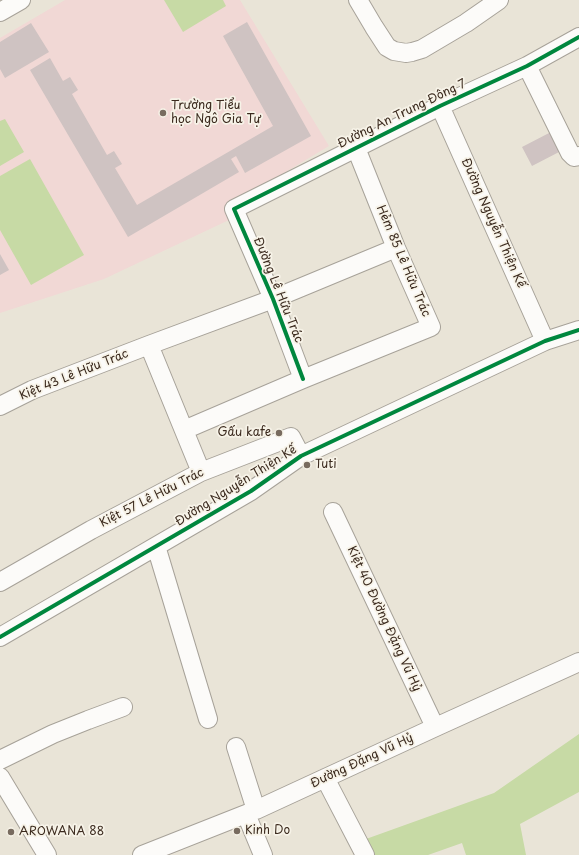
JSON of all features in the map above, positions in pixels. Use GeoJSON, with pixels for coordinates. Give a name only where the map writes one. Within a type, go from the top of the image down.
{"type":"FeatureCollection","features":[{"type":"Feature","properties":{"kind":"street"},"geometry":{"type":"LineString","coordinates":[[0,12],[21,0]]}},
{"type":"Feature","properties":{"kind":"street"},"geometry":{"type":"LineString","coordinates":[[358,0],[387,47],[394,51],[406,53],[422,49],[466,23],[497,1]]}},
{"type":"Feature","properties":{"kind":"street","name":"Đường An Trung Đông 7"},"geometry":{"type":"LineString","coordinates":[[234,209],[440,106],[527,66],[579,38]]}},
{"type":"Feature","properties":{"kind":"street"},"geometry":{"type":"LineString","coordinates":[[527,66],[570,153],[574,157],[579,156]]}},
{"type":"Feature","properties":{"kind":"street","name":"Đường Nguyễn Thiện Kế"},"geometry":{"type":"LineString","coordinates":[[440,106],[545,341]]}},
{"type":"Feature","properties":{"kind":"street","name":"Hẻm 85 Lê Hữu Trác"},"geometry":{"type":"LineString","coordinates":[[184,430],[303,379],[431,327],[396,248],[356,148]]}},
{"type":"Feature","properties":{"kind":"street","name":"Đường Lê Hữu Trác"},"geometry":{"type":"LineString","coordinates":[[234,209],[273,299],[303,379]]}},
{"type":"Feature","properties":{"kind":"street","name":"Kiệt 43 Lê Hữu Trác"},"geometry":{"type":"LineString","coordinates":[[0,406],[32,390],[273,299],[396,248]]}},
{"type":"Feature","properties":{"kind":"street","name":"Đường Nguyễn Thiện Kế"},"geometry":{"type":"LineString","coordinates":[[0,636],[251,491],[301,456],[545,341],[579,330]]}},
{"type":"Feature","properties":{"kind":"street"},"geometry":{"type":"LineString","coordinates":[[150,345],[201,472]]}},
{"type":"Feature","properties":{"kind":"street","name":"Kiệt 57 Lê Hữu Trác"},"geometry":{"type":"LineString","coordinates":[[0,582],[91,530],[201,472],[291,438],[301,456]]}},
{"type":"Feature","properties":{"kind":"street","name":"Kiệt 40 Đường Đặng Vũ Hỷ"},"geometry":{"type":"LineString","coordinates":[[333,512],[435,727]]}},
{"type":"Feature","properties":{"kind":"street"},"geometry":{"type":"LineString","coordinates":[[156,546],[208,719]]}},
{"type":"Feature","properties":{"kind":"street","name":"Đường Đặng Vũ Hỷ"},"geometry":{"type":"LineString","coordinates":[[142,855],[251,812],[579,662]]}},
{"type":"Feature","properties":{"kind":"street"},"geometry":{"type":"LineString","coordinates":[[0,760],[53,734],[123,707]]}},
{"type":"Feature","properties":{"kind":"street"},"geometry":{"type":"LineString","coordinates":[[236,747],[251,812],[263,855]]}},
{"type":"Feature","properties":{"kind":"street"},"geometry":{"type":"LineString","coordinates":[[0,777],[47,855]]}},
{"type":"Feature","properties":{"kind":"street"},"geometry":{"type":"LineString","coordinates":[[325,778],[365,855]]}},
{"type":"Feature","properties":{"kind":"shaded area","name":"Trường Tiểu học Ngô Gia Tự"},"geometry":{"type":"Polygon","coordinates":[[[65,0],[240,0],[329,146],[224,209],[229,220],[104,279],[0,313],[0,38],[65,0]]]}},
{"type":"Feature","properties":{"kind":"green space"},"geometry":{"type":"Polygon","coordinates":[[[164,0],[223,0],[226,6],[183,32],[164,0]]]}},
{"type":"Feature","properties":{"kind":"green space"},"geometry":{"type":"Polygon","coordinates":[[[5,119],[24,152],[0,166],[0,121],[5,119]]]}},
{"type":"Feature","properties":{"kind":"green space"},"geometry":{"type":"Polygon","coordinates":[[[30,159],[84,255],[31,285],[0,230],[0,176],[30,159]]]}},
{"type":"Feature","properties":{"kind":"green space"},"geometry":{"type":"Polygon","coordinates":[[[579,734],[579,792],[520,824],[526,855],[466,855],[462,843],[428,855],[373,855],[366,839],[494,793],[579,734]]]}},
{"type":"Feature","properties":{"kind":"building"},"geometry":{"type":"Polygon","coordinates":[[[247,22],[311,136],[245,173],[236,156],[231,159],[239,172],[128,237],[30,70],[50,58],[63,81],[70,77],[78,90],[72,94],[107,155],[114,151],[122,164],[115,168],[137,205],[273,126],[223,36],[247,22]]]}},
{"type":"Feature","properties":{"kind":"building"},"geometry":{"type":"Polygon","coordinates":[[[31,23],[49,52],[5,78],[0,69],[0,42],[31,23]]]}},
{"type":"Feature","properties":{"kind":"building"},"geometry":{"type":"Polygon","coordinates":[[[551,132],[561,151],[532,166],[522,147],[551,132]]]}},
{"type":"Feature","properties":{"kind":"building"},"geometry":{"type":"Polygon","coordinates":[[[0,254],[9,270],[0,275],[0,254]]]}},
{"type":"Feature","properties":{"kind":"cycle path"},"geometry":{"type":"LineString","coordinates":[[303,379],[273,299],[234,209],[440,106],[527,66],[579,37]]}},
{"type":"Feature","properties":{"kind":"cycle path"},"geometry":{"type":"LineString","coordinates":[[0,637],[251,491],[301,456],[545,341],[579,330]]}},
{"type":"Feature","properties":{"kind":"place","name":"Trường Tiểu học Ngô Gia Tự"},"geometry":{"type":"Point","coordinates":[163,113]}},
{"type":"Feature","properties":{"kind":"place","name":"Gấu kafe"},"geometry":{"type":"Point","coordinates":[279,433]}},
{"type":"Feature","properties":{"kind":"place","name":"Tuti"},"geometry":{"type":"Point","coordinates":[307,465]}},
{"type":"Feature","properties":{"kind":"place","name":"Kinh Do"},"geometry":{"type":"Point","coordinates":[237,831]}},
{"type":"Feature","properties":{"kind":"place","name":"AROWANA 88"},"geometry":{"type":"Point","coordinates":[11,832]}}]}
